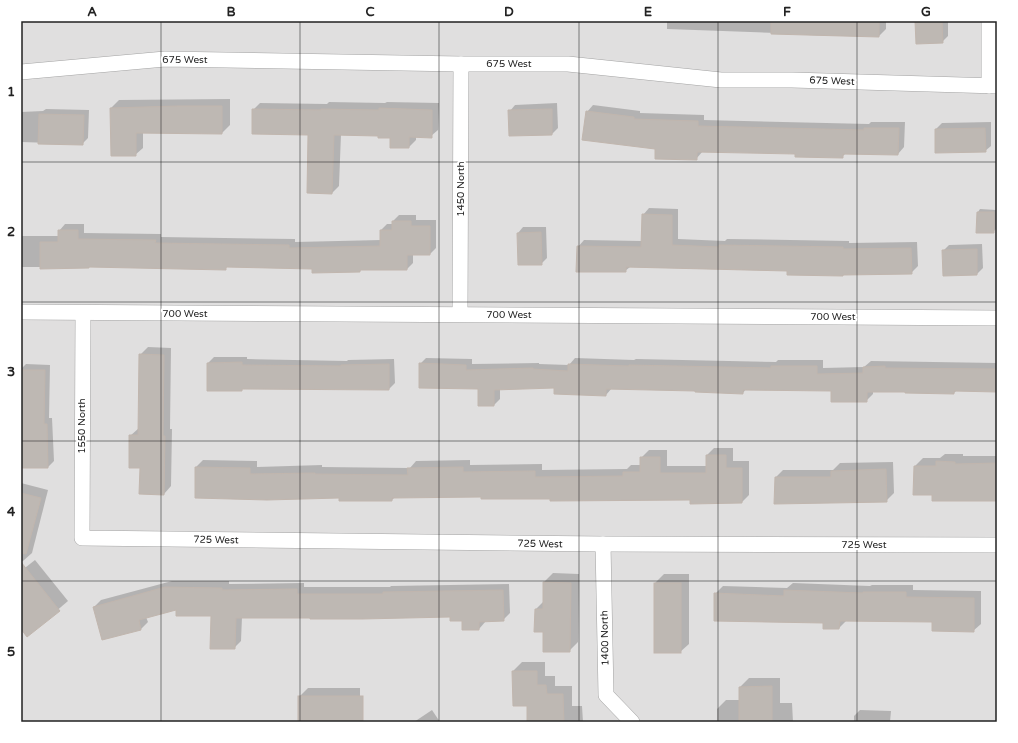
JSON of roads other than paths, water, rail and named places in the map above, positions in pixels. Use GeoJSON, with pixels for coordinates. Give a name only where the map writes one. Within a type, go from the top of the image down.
{"type":"FeatureCollection","features":[{"type":"Feature","properties":{"kind":"street"},"geometry":{"type":"LineString","coordinates":[[989,21],[993,86]]}},
{"type":"Feature","properties":{"kind":"street","name":"675 West"},"geometry":{"type":"LineString","coordinates":[[21,72],[165,59],[461,64],[568,64],[721,80],[792,80],[993,86]]}},
{"type":"Feature","properties":{"kind":"street","name":"1450 North"},"geometry":{"type":"LineString","coordinates":[[460,314],[461,64]]}},
{"type":"Feature","properties":{"kind":"street","name":"700 West"},"geometry":{"type":"LineString","coordinates":[[21,312],[82,314],[460,314],[997,318]]}},
{"type":"Feature","properties":{"kind":"street","name":"1550 North"},"geometry":{"type":"LineString","coordinates":[[82,314],[82,538]]}},
{"type":"Feature","properties":{"kind":"street","name":"725 West"},"geometry":{"type":"LineString","coordinates":[[82,538],[603,544],[997,545]]}},
{"type":"Feature","properties":{"kind":"street","name":"1400 North"},"geometry":{"type":"LineString","coordinates":[[603,544],[606,695],[632,722]]}}]}
